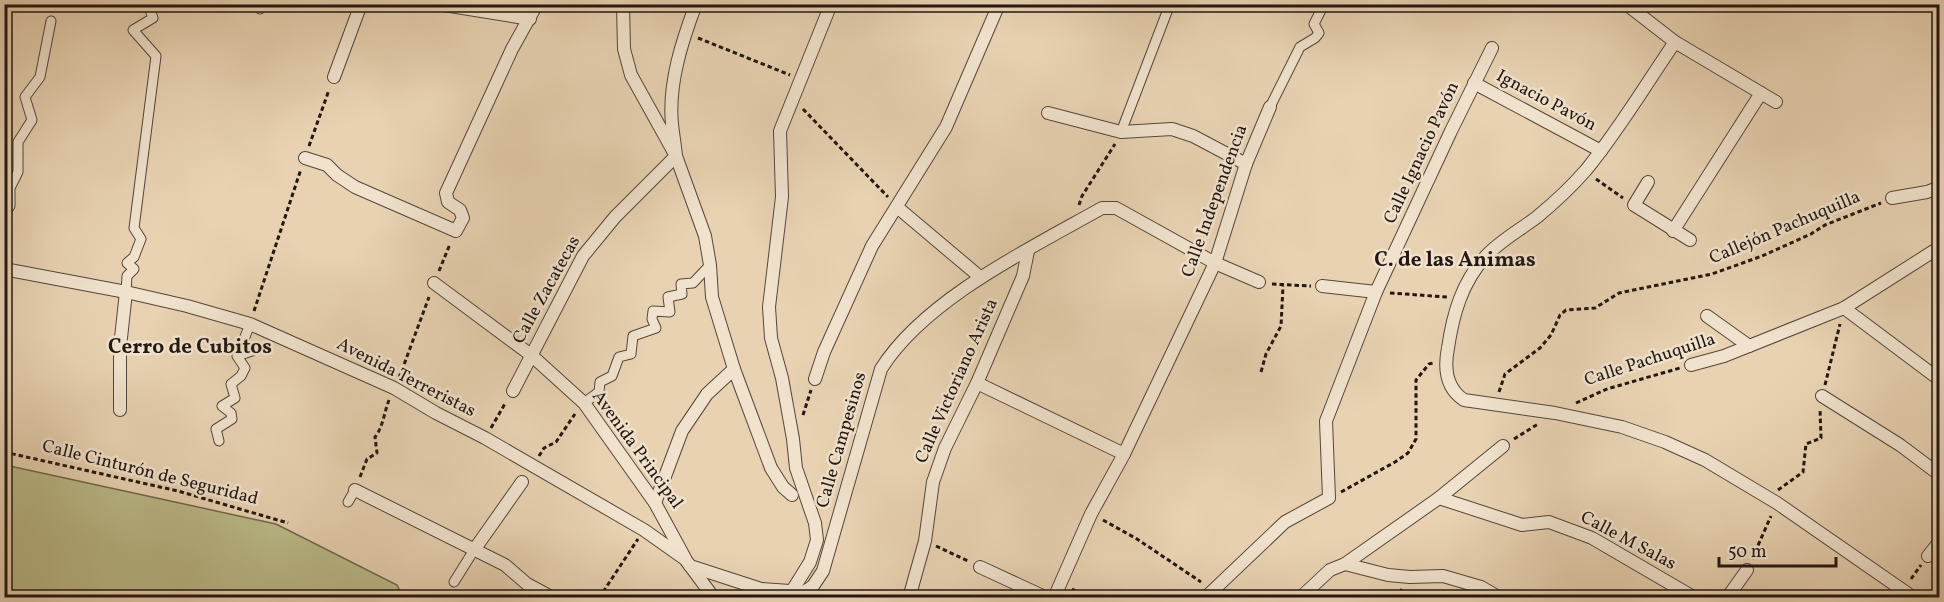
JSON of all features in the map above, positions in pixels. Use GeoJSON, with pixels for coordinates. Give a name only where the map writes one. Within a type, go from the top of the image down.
{"type":"FeatureCollection","features":[{"type":"Feature","properties":{"kind":"street"},"geometry":{"type":"LineString","coordinates":[[120,410],[120,347],[127,276],[134,269],[127,263],[134,257],[141,239],[134,228],[156,56],[134,30],[153,18],[148,4]]}},
{"type":"Feature","properties":{"kind":"street"},"geometry":{"type":"LineString","coordinates":[[334,77],[361,4]]}},
{"type":"Feature","properties":{"kind":"street"},"geometry":{"type":"LineString","coordinates":[[438,4],[530,19]]}},
{"type":"Feature","properties":{"kind":"street"},"geometry":{"type":"LineString","coordinates":[[305,158],[327,165],[355,187],[456,231],[463,218],[460,210],[448,202],[446,193],[512,49],[537,4]]}},
{"type":"Feature","properties":{"kind":"street"},"geometry":{"type":"LineString","coordinates":[[623,4],[624,49],[631,75],[676,156],[698,213],[710,265],[712,297],[734,369],[771,468],[783,487],[792,495]]}},
{"type":"Feature","properties":{"kind":"street"},"geometry":{"type":"LineString","coordinates":[[676,156],[671,122],[673,87],[686,33],[696,4]]}},
{"type":"Feature","properties":{"kind":"street"},"geometry":{"type":"LineString","coordinates":[[792,591],[810,562],[817,540],[811,508],[796,468],[794,439],[782,378],[771,338],[769,307],[782,197],[780,130],[831,4]]}},
{"type":"Feature","properties":{"kind":"street"},"geometry":{"type":"LineString","coordinates":[[814,379],[872,246],[946,127],[999,4]]}},
{"type":"Feature","properties":{"kind":"street"},"geometry":{"type":"LineString","coordinates":[[1121,132],[1170,4]]}},
{"type":"Feature","properties":{"kind":"street","name":"Calle Independencia"},"geometry":{"type":"LineString","coordinates":[[1054,597],[1091,514],[1124,454],[1215,264],[1245,164],[1300,47],[1319,33],[1314,24],[1324,4]]}},
{"type":"Feature","properties":{"kind":"street"},"geometry":{"type":"LineString","coordinates":[[1626,4],[1675,42],[1776,102]]}},
{"type":"Feature","properties":{"kind":"street"},"geometry":{"type":"LineString","coordinates":[[4,215],[10,206],[10,188],[18,172],[18,142],[32,120],[25,97],[39,76],[51,21]]}},
{"type":"Feature","properties":{"kind":"street"},"geometry":{"type":"LineString","coordinates":[[1675,42],[1585,172],[1538,216],[1486,256],[1459,298],[1445,360],[1448,382],[1456,395],[1464,400],[1555,413],[1622,427],[1665,442],[1705,460],[1777,503],[1914,597]]}},
{"type":"Feature","properties":{"kind":"street","name":"Calle Ignacio Pavón"},"geometry":{"type":"LineString","coordinates":[[1329,498],[1326,421],[1377,292],[1492,48]]}},
{"type":"Feature","properties":{"kind":"street","name":"Ignacio Pavón"},"geometry":{"type":"LineString","coordinates":[[1474,83],[1601,151]]}},
{"type":"Feature","properties":{"kind":"street"},"geometry":{"type":"LineString","coordinates":[[1673,231],[1761,93]]}},
{"type":"Feature","properties":{"kind":"street"},"geometry":{"type":"LineString","coordinates":[[1048,113],[1121,132],[1172,129],[1192,136],[1245,164]]}},
{"type":"Feature","properties":{"kind":"street","name":"Calle Zacatecas"},"geometry":{"type":"LineString","coordinates":[[513,391],[583,256],[615,217],[676,156]]}},
{"type":"Feature","properties":{"kind":"street"},"geometry":{"type":"LineString","coordinates":[[1647,183],[1634,205],[1690,240]]}},
{"type":"Feature","properties":{"kind":"street"},"geometry":{"type":"LineString","coordinates":[[1892,198],[1940,188]]}},
{"type":"Feature","properties":{"kind":"street"},"geometry":{"type":"LineString","coordinates":[[897,207],[980,277]]}},
{"type":"Feature","properties":{"kind":"street","name":"Calle Campesinos"},"geometry":{"type":"LineString","coordinates":[[688,562],[761,589],[804,592],[813,586],[823,571],[881,369],[892,352],[931,315],[980,277],[1102,208],[1116,208],[1215,264],[1259,282]]}},
{"type":"Feature","properties":{"kind":"street","name":"Calle Pachuquilla"},"geometry":{"type":"LineString","coordinates":[[1691,365],[1724,356],[1844,308],[1940,247]]}},
{"type":"Feature","properties":{"kind":"street","name":"Calle Victoriano Arista"},"geometry":{"type":"LineString","coordinates":[[909,597],[926,541],[933,482],[945,448],[977,383],[1023,276],[1028,250]]}},
{"type":"Feature","properties":{"kind":"street"},"geometry":{"type":"LineString","coordinates":[[584,403],[599,392],[600,382],[612,376],[619,357],[631,354],[633,336],[656,328],[652,319],[653,311],[670,312],[668,297],[682,294],[681,284],[693,283],[710,265]]}},
{"type":"Feature","properties":{"kind":"street","name":"Avenida Terreristas"},"geometry":{"type":"LineString","coordinates":[[4,269],[126,292],[250,324],[394,388],[644,530],[688,562],[714,597]]}},
{"type":"Feature","properties":{"kind":"street","name":"Avenida Principal"},"geometry":{"type":"LineString","coordinates":[[434,283],[531,355],[584,403],[655,503],[688,562]]}},
{"type":"Feature","properties":{"kind":"street"},"geometry":{"type":"LineString","coordinates":[[1322,286],[1377,292]]}},
{"type":"Feature","properties":{"kind":"street"},"geometry":{"type":"LineString","coordinates":[[1844,308],[1940,380]]}},
{"type":"Feature","properties":{"kind":"street"},"geometry":{"type":"LineString","coordinates":[[1707,316],[1749,346]]}},
{"type":"Feature","properties":{"kind":"street"},"geometry":{"type":"LineString","coordinates":[[219,441],[216,429],[232,419],[231,412],[222,406],[235,398],[231,384],[241,376],[245,368],[237,356],[252,351],[243,342],[250,324]]}},
{"type":"Feature","properties":{"kind":"street"},"geometry":{"type":"LineString","coordinates":[[655,503],[682,432],[707,394],[734,369]]}},
{"type":"Feature","properties":{"kind":"street"},"geometry":{"type":"LineString","coordinates":[[977,383],[1124,454]]}},
{"type":"Feature","properties":{"kind":"street"},"geometry":{"type":"LineString","coordinates":[[1821,402],[1900,445],[1940,475]]}},
{"type":"Feature","properties":{"kind":"street"},"geometry":{"type":"LineString","coordinates":[[1300,597],[1330,570],[1345,564],[1439,498],[1503,446]]}},
{"type":"Feature","properties":{"kind":"street"},"geometry":{"type":"LineString","coordinates":[[454,582],[522,482]]}},
{"type":"Feature","properties":{"kind":"street"},"geometry":{"type":"LineString","coordinates":[[348,502],[355,490],[505,566],[527,584],[554,597]]}},
{"type":"Feature","properties":{"kind":"street"},"geometry":{"type":"LineString","coordinates":[[1209,594],[1285,522],[1329,498]]}},
{"type":"Feature","properties":{"kind":"street","name":"Calle M Salas"},"geometry":{"type":"LineString","coordinates":[[1439,498],[1522,525],[1549,522],[1592,538],[1695,597]]}},
{"type":"Feature","properties":{"kind":"street"},"geometry":{"type":"LineString","coordinates":[[1928,556],[1940,541]]}},
{"type":"Feature","properties":{"kind":"street"},"geometry":{"type":"LineString","coordinates":[[1345,564],[1410,577],[1443,576],[1481,587],[1500,597]]}},
{"type":"Feature","properties":{"kind":"street"},"geometry":{"type":"LineString","coordinates":[[980,567],[1047,597]]}},
{"type":"Feature","properties":{"kind":"street"},"geometry":{"type":"LineString","coordinates":[[1727,597],[1747,570]]}},
{"type":"Feature","properties":{"kind":"path"},"geometry":{"type":"LineString","coordinates":[[686,33],[802,80]]}},
{"type":"Feature","properties":{"kind":"path"},"geometry":{"type":"LineString","coordinates":[[793,98],[897,207]]}},
{"type":"Feature","properties":{"kind":"path"},"geometry":{"type":"LineString","coordinates":[[1074,224],[1082,196],[1121,132]]}},
{"type":"Feature","properties":{"kind":"path"},"geometry":{"type":"LineString","coordinates":[[1585,172],[1634,205]]}},
{"type":"Feature","properties":{"kind":"path","name":"Callejón Pachuquilla"},"geometry":{"type":"LineString","coordinates":[[1494,405],[1504,374],[1540,348],[1551,335],[1560,315],[1566,310],[1594,308],[1619,293],[1712,274],[1762,256],[1811,234],[1825,225],[1892,198]]}},
{"type":"Feature","properties":{"kind":"path"},"geometry":{"type":"LineString","coordinates":[[250,324],[276,246]]}},
{"type":"Feature","properties":{"kind":"path"},"geometry":{"type":"LineString","coordinates":[[1259,282],[1282,286],[1322,286]]}},
{"type":"Feature","properties":{"kind":"path"},"geometry":{"type":"LineString","coordinates":[[1261,372],[1266,354],[1281,326],[1282,286]]}},
{"type":"Feature","properties":{"kind":"path"},"geometry":{"type":"LineString","coordinates":[[1377,292],[1459,298]]}},
{"type":"Feature","properties":{"kind":"path"},"geometry":{"type":"LineString","coordinates":[[1747,570],[1777,503],[1778,488],[1803,472],[1806,444],[1821,438],[1821,402],[1844,308]]}},
{"type":"Feature","properties":{"kind":"path"},"geometry":{"type":"LineString","coordinates":[[355,490],[367,459],[376,453],[375,437],[380,430],[383,415],[408,355]]}},
{"type":"Feature","properties":{"kind":"path"},"geometry":{"type":"LineString","coordinates":[[1329,498],[1408,453],[1416,439],[1416,380],[1430,364],[1445,360]]}},
{"type":"Feature","properties":{"kind":"path","name":"Calle Pachuquilla"},"geometry":{"type":"LineString","coordinates":[[1576,404],[1607,389],[1691,365]]}},
{"type":"Feature","properties":{"kind":"path"},"geometry":{"type":"LineString","coordinates":[[794,439],[814,379]]}},
{"type":"Feature","properties":{"kind":"path"},"geometry":{"type":"LineString","coordinates":[[485,438],[513,391]]}},
{"type":"Feature","properties":{"kind":"path"},"geometry":{"type":"LineString","coordinates":[[532,465],[544,448],[556,442],[584,403]]}},
{"type":"Feature","properties":{"kind":"path"},"geometry":{"type":"LineString","coordinates":[[1503,446],[1555,413]]}},
{"type":"Feature","properties":{"kind":"path","name":"Calle Cinturón de Seguridad"},"geometry":{"type":"LineString","coordinates":[[4,452],[178,491],[288,523]]}},
{"type":"Feature","properties":{"kind":"path"},"geometry":{"type":"LineString","coordinates":[[1091,514],[1137,539],[1209,594]]}},
{"type":"Feature","properties":{"kind":"path"},"geometry":{"type":"LineString","coordinates":[[599,597],[644,530]]}},
{"type":"Feature","properties":{"kind":"path"},"geometry":{"type":"LineString","coordinates":[[926,541],[980,567]]}},
{"type":"Feature","properties":{"kind":"path"},"geometry":{"type":"LineString","coordinates":[[1903,589],[1928,556]]}},
{"type":"Feature","properties":{"kind":"path"},"geometry":{"type":"LineString","coordinates":[[1060,584],[1089,597]]}},
{"type":"Feature","properties":{"kind":"shaded area"},"geometry":{"type":"Polygon","coordinates":[[[5,465],[276,524],[397,585],[403,597],[5,597],[5,465]]]}},
{"type":"Feature","properties":{"kind":"district","name":"C. de las Animas"},"geometry":{"type":"Point","coordinates":[1455,260]}},
{"type":"Feature","properties":{"kind":"district","name":"Cerro de Cubitos"},"geometry":{"type":"Point","coordinates":[190,347]}}]}
